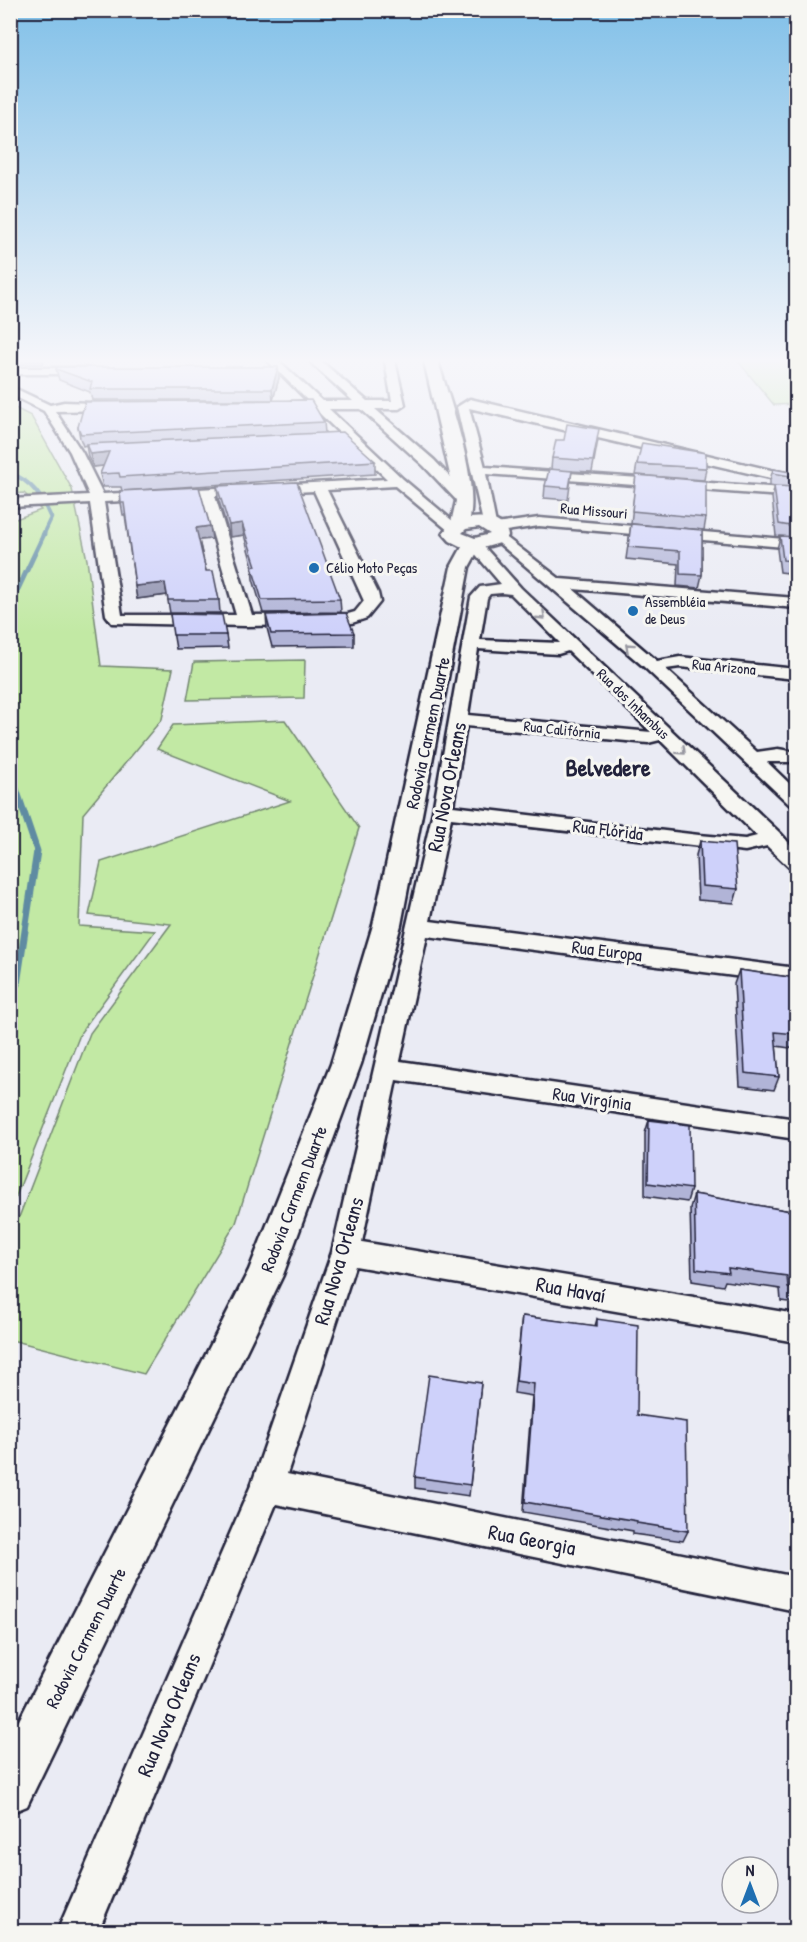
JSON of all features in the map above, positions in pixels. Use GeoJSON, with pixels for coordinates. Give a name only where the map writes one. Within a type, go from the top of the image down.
{"type":"FeatureCollection","features":[{"type":"Feature","properties":{"kind":"street"},"geometry":{"type":"LineString","coordinates":[[82,452],[97,496],[114,615],[118,620],[348,619],[361,615],[372,602],[370,593],[319,486]]}},
{"type":"Feature","properties":{"kind":"street","name":"Rua dos Inhambus"},"geometry":{"type":"LineString","coordinates":[[368,452],[461,540],[501,586],[572,644],[796,862]]}},
{"type":"Feature","properties":{"kind":"street"},"geometry":{"type":"LineString","coordinates":[[416,452],[465,501]]}},
{"type":"Feature","properties":{"kind":"street","name":"Rodovia Carmem Duarte"},"geometry":{"type":"LineString","coordinates":[[10,1789],[265,1275],[346,1064],[387,925],[461,540],[465,501],[455,452]]}},
{"type":"Feature","properties":{"kind":"street"},"geometry":{"type":"LineString","coordinates":[[474,452],[491,528],[557,583],[754,758],[796,800]]}},
{"type":"Feature","properties":{"kind":"street"},"geometry":{"type":"LineString","coordinates":[[679,452],[796,480]]}},
{"type":"Feature","properties":{"kind":"street"},"geometry":{"type":"LineString","coordinates":[[479,470],[796,493]]}},
{"type":"Feature","properties":{"kind":"street"},"geometry":{"type":"LineString","coordinates":[[12,503],[97,496],[399,482]]}},
{"type":"Feature","properties":{"kind":"street"},"geometry":{"type":"LineString","coordinates":[[207,491],[246,621]]}},
{"type":"Feature","properties":{"kind":"street","name":"Rodovia Carmem Duarte"},"geometry":{"type":"LineString","coordinates":[[465,501],[491,528]]}},
{"type":"Feature","properties":{"kind":"street","name":"Rua Missouri"},"geometry":{"type":"LineString","coordinates":[[491,528],[539,522],[796,544]]}},
{"type":"Feature","properties":{"kind":"street"},"geometry":{"type":"LineString","coordinates":[[461,540],[491,528]]}},
{"type":"Feature","properties":{"kind":"street"},"geometry":{"type":"LineString","coordinates":[[501,586],[542,571]]}},
{"type":"Feature","properties":{"kind":"street"},"geometry":{"type":"LineString","coordinates":[[557,583],[796,603]]}},
{"type":"Feature","properties":{"kind":"street","name":"Rua Nova Orleans"},"geometry":{"type":"LineString","coordinates":[[77,1932],[267,1486],[346,1252],[443,811],[479,597],[501,586]]}},
{"type":"Feature","properties":{"kind":"street"},"geometry":{"type":"LineString","coordinates":[[471,644],[558,650],[572,644]]}},
{"type":"Feature","properties":{"kind":"street","name":"Rua Arizona"},"geometry":{"type":"LineString","coordinates":[[651,667],[680,662],[796,674]]}},
{"type":"Feature","properties":{"kind":"street","name":"Rua Califórnia"},"geometry":{"type":"LineString","coordinates":[[460,720],[648,738],[664,734]]}},
{"type":"Feature","properties":{"kind":"street"},"geometry":{"type":"LineString","coordinates":[[754,758],[778,755],[796,757]]}},
{"type":"Feature","properties":{"kind":"street","name":"Rua Flórida"},"geometry":{"type":"LineString","coordinates":[[443,811],[745,845],[773,838]]}},
{"type":"Feature","properties":{"kind":"street","name":"Rua Europa"},"geometry":{"type":"LineString","coordinates":[[418,927],[796,976]]}},
{"type":"Feature","properties":{"kind":"street","name":"Rua Virgínia"},"geometry":{"type":"LineString","coordinates":[[388,1069],[796,1129]]}},
{"type":"Feature","properties":{"kind":"street","name":"Rua Havaí"},"geometry":{"type":"LineString","coordinates":[[346,1252],[796,1328]]}},
{"type":"Feature","properties":{"kind":"street","name":"Rua Georgia"},"geometry":{"type":"LineString","coordinates":[[267,1486],[796,1594]]}},
{"type":"Feature","properties":{"kind":"green space"},"geometry":{"type":"Polygon","coordinates":[[[11,452],[51,452],[72,489],[87,560],[101,666],[173,669],[162,719],[83,814],[79,926],[155,931],[81,1032],[11,1209],[10,521],[41,510],[24,493],[11,494],[11,452]]]}},
{"type":"Feature","properties":{"kind":"green space"},"geometry":{"type":"Polygon","coordinates":[[[305,660],[304,698],[187,700],[194,662],[305,660]]]}},
{"type":"Feature","properties":{"kind":"green space"},"geometry":{"type":"Polygon","coordinates":[[[285,720],[359,828],[236,1223],[144,1374],[11,1340],[11,1238],[90,1033],[171,924],[89,915],[101,862],[290,801],[157,749],[173,725],[285,720]]]}},
{"type":"Feature","properties":{"kind":"building"},"geometry":{"type":"Polygon","coordinates":[[[89,452],[365,452],[375,461],[120,477],[119,473],[100,474],[109,452],[90,454],[89,452]]]}},
{"type":"Feature","properties":{"kind":"building"},"geometry":{"type":"Polygon","coordinates":[[[553,452],[595,452],[593,461],[552,458],[553,452]]]}},
{"type":"Feature","properties":{"kind":"building"},"geometry":{"type":"Polygon","coordinates":[[[640,452],[706,453],[706,468],[637,464],[640,452]]]}},
{"type":"Feature","properties":{"kind":"building"},"geometry":{"type":"Polygon","coordinates":[[[549,469],[572,471],[569,488],[545,486],[549,469]]]}},
{"type":"Feature","properties":{"kind":"building"},"geometry":{"type":"Polygon","coordinates":[[[773,469],[796,473],[796,477],[773,473],[773,469]]]}},
{"type":"Feature","properties":{"kind":"building"},"geometry":{"type":"Polygon","coordinates":[[[636,475],[706,481],[706,518],[632,511],[636,475]]]}},
{"type":"Feature","properties":{"kind":"building"},"geometry":{"type":"Polygon","coordinates":[[[297,482],[340,599],[262,600],[252,567],[256,566],[242,523],[229,525],[217,486],[297,482]]]}},
{"type":"Feature","properties":{"kind":"building"},"geometry":{"type":"Polygon","coordinates":[[[774,486],[796,487],[796,527],[779,524],[774,486]]]}},
{"type":"Feature","properties":{"kind":"building"},"geometry":{"type":"Polygon","coordinates":[[[199,487],[210,526],[196,528],[206,571],[213,571],[219,600],[168,600],[165,583],[135,586],[124,503],[121,503],[120,491],[199,487]]]}},
{"type":"Feature","properties":{"kind":"building"},"geometry":{"type":"Polygon","coordinates":[[[631,524],[702,530],[702,575],[680,574],[680,551],[628,547],[631,524]]]}},
{"type":"Feature","properties":{"kind":"building"},"geometry":{"type":"Polygon","coordinates":[[[780,536],[796,537],[796,561],[783,560],[780,536]]]}},
{"type":"Feature","properties":{"kind":"building"},"geometry":{"type":"Polygon","coordinates":[[[346,613],[354,633],[271,634],[266,615],[346,613]]]}},
{"type":"Feature","properties":{"kind":"building"},"geometry":{"type":"Polygon","coordinates":[[[170,614],[222,615],[226,635],[173,635],[170,614]]]}},
{"type":"Feature","properties":{"kind":"building"},"geometry":{"type":"Polygon","coordinates":[[[700,841],[734,844],[738,889],[702,886],[700,841]]]}},
{"type":"Feature","properties":{"kind":"building"},"geometry":{"type":"Polygon","coordinates":[[[739,970],[796,978],[796,1034],[775,1032],[779,1077],[745,1073],[739,970]]]}},
{"type":"Feature","properties":{"kind":"building"},"geometry":{"type":"Polygon","coordinates":[[[649,1120],[690,1125],[691,1189],[648,1183],[649,1120]]]}},
{"type":"Feature","properties":{"kind":"building"},"geometry":{"type":"Polygon","coordinates":[[[694,1194],[796,1212],[796,1290],[788,1288],[787,1276],[728,1268],[729,1273],[696,1269],[694,1194]]]}},
{"type":"Feature","properties":{"kind":"building"},"geometry":{"type":"Polygon","coordinates":[[[522,1316],[597,1326],[597,1319],[638,1325],[637,1415],[686,1422],[688,1531],[525,1502],[534,1384],[516,1381],[522,1316]]]}},
{"type":"Feature","properties":{"kind":"building"},"geometry":{"type":"Polygon","coordinates":[[[429,1375],[481,1383],[470,1485],[415,1477],[429,1375]]]}},
{"type":"Feature","properties":{"kind":"waterway"},"geometry":{"type":"LineString","coordinates":[[10,473],[30,485],[44,503],[51,518],[43,535]]}},
{"type":"Feature","properties":{"kind":"waterway"},"geometry":{"type":"LineString","coordinates":[[10,606],[44,534]]}},
{"type":"Feature","properties":{"kind":"waterway"},"geometry":{"type":"LineString","coordinates":[[10,771],[37,851],[17,984],[10,994]]}},
{"type":"Feature","properties":{"kind":"place","name":"Célio Moto Peças"},"geometry":{"type":"Point","coordinates":[314,568]}},
{"type":"Feature","properties":{"kind":"place","name":"Assembléia de Deus"},"geometry":{"type":"Point","coordinates":[633,611]}},
{"type":"Feature","properties":{"kind":"district","name":"Belvedere"},"geometry":{"type":"Point","coordinates":[608,768]}}]}
